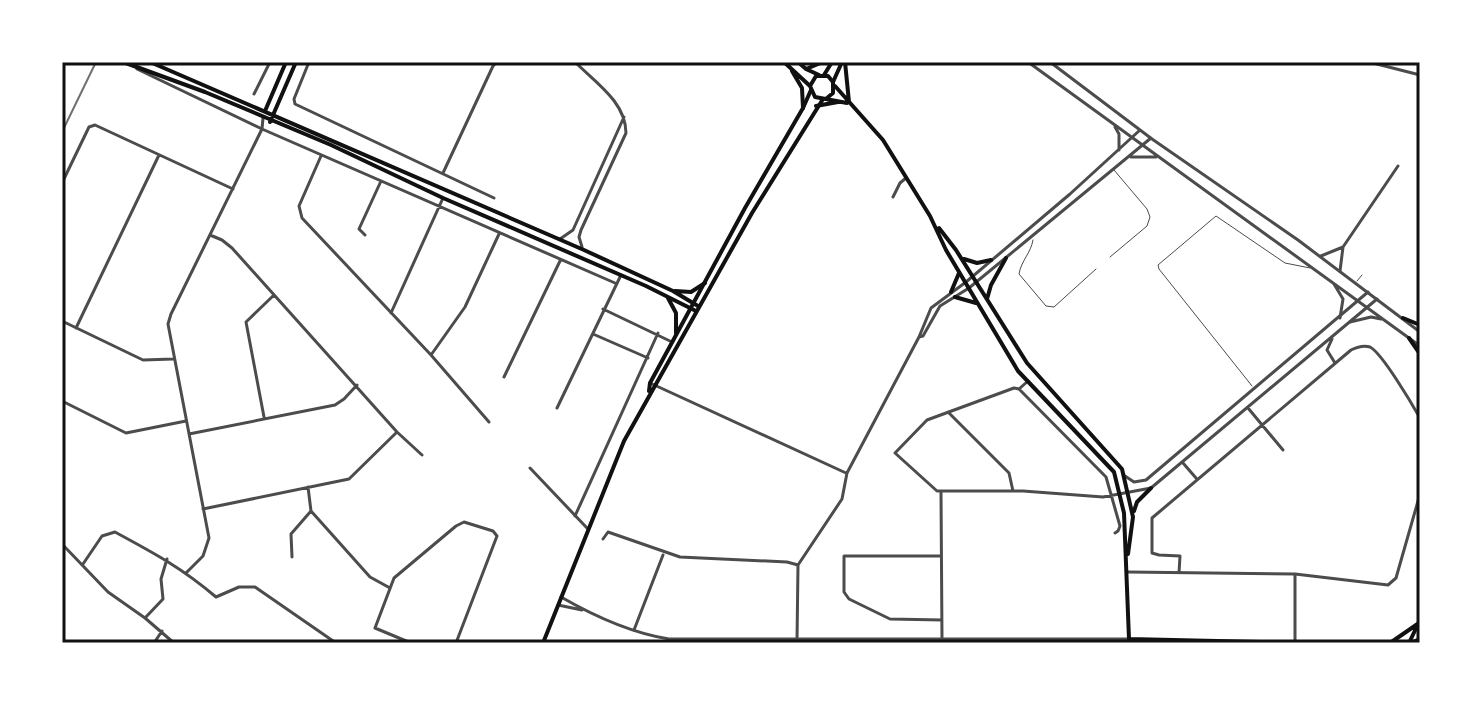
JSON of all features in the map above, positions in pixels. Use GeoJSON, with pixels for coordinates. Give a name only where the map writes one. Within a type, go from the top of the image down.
{"type":"FeatureCollection","features":[{"type":"Feature","properties":{"kind":"main road"},"geometry":{"type":"LineString","coordinates":[[123,62],[205,92],[270,122],[331,145],[443,198],[694,307]]}},
{"type":"Feature","properties":{"kind":"main road"},"geometry":{"type":"LineString","coordinates":[[150,62],[584,250],[673,291],[694,307]]}},
{"type":"Feature","properties":{"kind":"main road"},"geometry":{"type":"LineString","coordinates":[[263,118],[286,62]]}},
{"type":"Feature","properties":{"kind":"main road"},"geometry":{"type":"LineString","coordinates":[[270,122],[296,62]]}},
{"type":"Feature","properties":{"kind":"main road"},"geometry":{"type":"LineString","coordinates":[[784,62],[815,97],[849,104]]}},
{"type":"Feature","properties":{"kind":"main road"},"geometry":{"type":"LineString","coordinates":[[798,62],[834,84],[881,138],[934,223],[1018,371],[1114,472],[1124,513],[1128,557],[1129,639],[1303,643]]}},
{"type":"Feature","properties":{"kind":"main road"},"geometry":{"type":"LineString","coordinates":[[806,69],[823,62]]}},
{"type":"Feature","properties":{"kind":"main road"},"geometry":{"type":"LineString","coordinates":[[543,643],[624,441],[649,393],[657,386],[705,283],[745,208],[803,108],[813,79],[822,75],[832,62]]}},
{"type":"Feature","properties":{"kind":"main road"},"geometry":{"type":"LineString","coordinates":[[649,393],[650,383],[676,333],[816,106],[833,93],[844,62]]}},
{"type":"Feature","properties":{"kind":"main road"},"geometry":{"type":"LineString","coordinates":[[844,62],[849,104]]}},
{"type":"Feature","properties":{"kind":"main road"},"geometry":{"type":"LineString","coordinates":[[792,71],[802,88],[803,108]]}},
{"type":"Feature","properties":{"kind":"main road"},"geometry":{"type":"LineString","coordinates":[[816,106],[849,104]]}},
{"type":"Feature","properties":{"kind":"main road"},"geometry":{"type":"LineString","coordinates":[[502,223],[505,215]]}},
{"type":"Feature","properties":{"kind":"main road"},"geometry":{"type":"LineString","coordinates":[[934,223],[961,258],[1027,363],[1115,459],[1125,476],[1133,517]]}},
{"type":"Feature","properties":{"kind":"main road"},"geometry":{"type":"LineString","coordinates":[[961,258],[977,263],[991,260]]}},
{"type":"Feature","properties":{"kind":"main road"},"geometry":{"type":"LineString","coordinates":[[987,301],[991,285],[1006,258]]}},
{"type":"Feature","properties":{"kind":"main road"},"geometry":{"type":"LineString","coordinates":[[960,272],[953,295],[978,304]]}},
{"type":"Feature","properties":{"kind":"main road"},"geometry":{"type":"LineString","coordinates":[[673,291],[691,292],[705,283]]}},
{"type":"Feature","properties":{"kind":"main road"},"geometry":{"type":"LineString","coordinates":[[663,294],[673,306],[676,333]]}},
{"type":"Feature","properties":{"kind":"main road"},"geometry":{"type":"LineString","coordinates":[[1403,318],[1420,325]]}},
{"type":"Feature","properties":{"kind":"main road"},"geometry":{"type":"LineString","coordinates":[[1409,338],[1420,354]]}},
{"type":"Feature","properties":{"kind":"main road"},"geometry":{"type":"LineString","coordinates":[[1128,557],[1135,506],[1151,488]]}},
{"type":"Feature","properties":{"kind":"main road"},"geometry":{"type":"LineString","coordinates":[[1409,643],[1420,621]]}},
{"type":"Feature","properties":{"kind":"main road"},"geometry":{"type":"LineString","coordinates":[[1390,643],[1420,621]]}},
{"type":"Feature","properties":{"kind":"main road"},"geometry":{"type":"LineString","coordinates":[[1413,636],[1419,640]]}},
{"type":"Feature","properties":{"kind":"main road"},"geometry":{"type":"LineString","coordinates":[[1409,643],[1419,640]]}},
{"type":"Feature","properties":{"kind":"street"},"geometry":{"type":"LineString","coordinates":[[254,94],[270,62]]}},
{"type":"Feature","properties":{"kind":"street"},"geometry":{"type":"LineString","coordinates":[[309,62],[294,99],[295,104],[494,198]]}},
{"type":"Feature","properties":{"kind":"street"},"geometry":{"type":"LineString","coordinates":[[443,174],[497,62]]}},
{"type":"Feature","properties":{"kind":"street"},"geometry":{"type":"LineString","coordinates":[[575,62],[617,104],[624,117],[626,133],[579,237],[584,250]]}},
{"type":"Feature","properties":{"kind":"street"},"geometry":{"type":"LineString","coordinates":[[1028,62],[1420,346]]}},
{"type":"Feature","properties":{"kind":"street"},"geometry":{"type":"LineString","coordinates":[[1050,62],[1151,138],[1320,256],[1420,332]]}},
{"type":"Feature","properties":{"kind":"street"},"geometry":{"type":"LineString","coordinates":[[1373,62],[1420,75]]}},
{"type":"Feature","properties":{"kind":"street"},"geometry":{"type":"LineString","coordinates":[[129,64],[322,155],[615,283]]}},
{"type":"Feature","properties":{"kind":"street"},"geometry":{"type":"LineString","coordinates":[[559,240],[573,230],[624,117]]}},
{"type":"Feature","properties":{"kind":"street"},"geometry":{"type":"LineString","coordinates":[[186,573],[203,556],[210,543],[168,324],[263,127],[263,118]]}},
{"type":"Feature","properties":{"kind":"street"},"geometry":{"type":"LineString","coordinates":[[263,127],[270,122]]}},
{"type":"Feature","properties":{"kind":"street"},"geometry":{"type":"LineString","coordinates":[[62,183],[89,127],[95,125],[233,189]]}},
{"type":"Feature","properties":{"kind":"street"},"geometry":{"type":"LineString","coordinates":[[1114,125],[1119,134],[1119,150]]}},
{"type":"Feature","properties":{"kind":"street"},"geometry":{"type":"LineString","coordinates":[[797,641],[798,565],[842,499],[847,473],[919,337],[923,336],[940,306],[972,276],[1140,130]]}},
{"type":"Feature","properties":{"kind":"street"},"geometry":{"type":"LineString","coordinates":[[953,295],[969,288],[1151,138]]}},
{"type":"Feature","properties":{"kind":"street"},"geometry":{"type":"LineString","coordinates":[[76,328],[159,155]]}},
{"type":"Feature","properties":{"kind":"street"},"geometry":{"type":"LineString","coordinates":[[322,155],[299,206],[299,213],[489,422]]}},
{"type":"Feature","properties":{"kind":"street"},"geometry":{"type":"LineString","coordinates":[[1128,158],[1160,157]]}},
{"type":"Feature","properties":{"kind":"street"},"geometry":{"type":"LineString","coordinates":[[1340,271],[1343,247],[1398,166]]}},
{"type":"Feature","properties":{"kind":"street"},"geometry":{"type":"LineString","coordinates":[[893,197],[906,178]]}},
{"type":"Feature","properties":{"kind":"street"},"geometry":{"type":"LineString","coordinates":[[365,235],[359,229],[381,181]]}},
{"type":"Feature","properties":{"kind":"street"},"geometry":{"type":"LineString","coordinates":[[1218,198],[1224,189]]}},
{"type":"Feature","properties":{"kind":"street"},"geometry":{"type":"LineString","coordinates":[[391,313],[443,198]]}},
{"type":"Feature","properties":{"kind":"street"},"geometry":{"type":"LineString","coordinates":[[431,355],[465,307],[500,232]]}},
{"type":"Feature","properties":{"kind":"street"},"geometry":{"type":"LineString","coordinates":[[210,235],[232,248],[397,432],[422,455]]}},
{"type":"Feature","properties":{"kind":"street"},"geometry":{"type":"LineString","coordinates":[[1320,256],[1343,247]]}},
{"type":"Feature","properties":{"kind":"street"},"geometry":{"type":"LineString","coordinates":[[504,377],[560,260]]}},
{"type":"Feature","properties":{"kind":"street"},"geometry":{"type":"LineString","coordinates":[[557,408],[621,274]]}},
{"type":"Feature","properties":{"kind":"street"},"geometry":{"type":"LineString","coordinates":[[1332,281],[1343,299],[1340,318]]}},
{"type":"Feature","properties":{"kind":"street"},"geometry":{"type":"LineString","coordinates":[[1125,476],[1134,482],[1146,480],[1368,292]]}},
{"type":"Feature","properties":{"kind":"street"},"geometry":{"type":"LineString","coordinates":[[264,417],[246,322],[274,295]]}},
{"type":"Feature","properties":{"kind":"street"},"geometry":{"type":"LineString","coordinates":[[1115,533],[1120,526],[1111,497],[1104,474],[1019,389],[1014,388],[947,411],[924,422],[895,453],[932,489],[941,492],[1013,491],[1111,497],[1151,488],[1377,299]]}},
{"type":"Feature","properties":{"kind":"street"},"geometry":{"type":"LineString","coordinates":[[603,309],[672,342]]}},
{"type":"Feature","properties":{"kind":"street"},"geometry":{"type":"LineString","coordinates":[[1350,322],[1371,317],[1385,320]]}},
{"type":"Feature","properties":{"kind":"street"},"geometry":{"type":"LineString","coordinates":[[62,321],[143,360],[173,359]]}},
{"type":"Feature","properties":{"kind":"street"},"geometry":{"type":"LineString","coordinates":[[575,516],[658,333]]}},
{"type":"Feature","properties":{"kind":"street"},"geometry":{"type":"LineString","coordinates":[[591,334],[648,358]]}},
{"type":"Feature","properties":{"kind":"street"},"geometry":{"type":"LineString","coordinates":[[1334,336],[1327,350],[1335,363]]}},
{"type":"Feature","properties":{"kind":"street"},"geometry":{"type":"LineString","coordinates":[[1179,573],[1180,556],[1152,553],[1152,518],[1358,347],[1369,347],[1380,356],[1420,418]]}},
{"type":"Feature","properties":{"kind":"street"},"geometry":{"type":"LineString","coordinates":[[1019,389],[1028,381]]}},
{"type":"Feature","properties":{"kind":"street"},"geometry":{"type":"LineString","coordinates":[[650,383],[847,473]]}},
{"type":"Feature","properties":{"kind":"street"},"geometry":{"type":"LineString","coordinates":[[189,434],[335,405],[357,385]]}},
{"type":"Feature","properties":{"kind":"street"},"geometry":{"type":"LineString","coordinates":[[62,401],[126,433],[186,421]]}},
{"type":"Feature","properties":{"kind":"street"},"geometry":{"type":"LineString","coordinates":[[1248,408],[1283,450]]}},
{"type":"Feature","properties":{"kind":"street"},"geometry":{"type":"LineString","coordinates":[[947,411],[1009,473],[1013,491]]}},
{"type":"Feature","properties":{"kind":"street"},"geometry":{"type":"LineString","coordinates":[[203,509],[349,479],[397,432]]}},
{"type":"Feature","properties":{"kind":"street"},"geometry":{"type":"LineString","coordinates":[[1183,463],[1197,479]]}},
{"type":"Feature","properties":{"kind":"street"},"geometry":{"type":"LineString","coordinates":[[530,468],[587,528]]}},
{"type":"Feature","properties":{"kind":"street"},"geometry":{"type":"LineString","coordinates":[[308,487],[311,511],[370,577],[390,588]]}},
{"type":"Feature","properties":{"kind":"street"},"geometry":{"type":"LineString","coordinates":[[941,492],[942,639]]}},
{"type":"Feature","properties":{"kind":"street"},"geometry":{"type":"LineString","coordinates":[[1128,572],[1295,574],[1366,583],[1393,583],[1420,494]]}},
{"type":"Feature","properties":{"kind":"street"},"geometry":{"type":"LineString","coordinates":[[292,557],[291,534],[311,511]]}},
{"type":"Feature","properties":{"kind":"street"},"geometry":{"type":"LineString","coordinates":[[411,643],[375,628],[394,578],[456,526],[468,523],[493,531],[497,536],[456,643]]}},
{"type":"Feature","properties":{"kind":"street"},"geometry":{"type":"LineString","coordinates":[[83,564],[102,536],[111,531],[167,559],[216,597],[239,587],[255,587],[336,643]]}},
{"type":"Feature","properties":{"kind":"street"},"geometry":{"type":"LineString","coordinates":[[603,539],[606,532],[616,533],[664,553],[691,558],[798,565]]}},
{"type":"Feature","properties":{"kind":"street"},"geometry":{"type":"LineString","coordinates":[[62,544],[108,592],[174,643]]}},
{"type":"Feature","properties":{"kind":"street"},"geometry":{"type":"LineString","coordinates":[[634,630],[664,553]]}},
{"type":"Feature","properties":{"kind":"street"},"geometry":{"type":"LineString","coordinates":[[941,556],[844,556],[844,592],[849,599],[890,619],[942,620]]}},
{"type":"Feature","properties":{"kind":"street"},"geometry":{"type":"LineString","coordinates":[[145,618],[163,599],[161,579],[167,559]]}},
{"type":"Feature","properties":{"kind":"street"},"geometry":{"type":"LineString","coordinates":[[1295,574],[1295,642]]}},
{"type":"Feature","properties":{"kind":"street"},"geometry":{"type":"LineString","coordinates":[[561,597],[585,611]]}},
{"type":"Feature","properties":{"kind":"street"},"geometry":{"type":"LineString","coordinates":[[558,605],[669,639],[1129,639]]}},
{"type":"Feature","properties":{"kind":"street"},"geometry":{"type":"LineString","coordinates":[[154,643],[162,631]]}},
{"type":"Feature","properties":{"kind":"lane"},"geometry":{"type":"LineString","coordinates":[[1110,257],[1147,226],[1150,217],[1147,209],[1114,170]]}},
{"type":"Feature","properties":{"kind":"lane"},"geometry":{"type":"LineString","coordinates":[[1256,389],[1158,265],[1216,216],[1285,263],[1312,268]]}},
{"type":"Feature","properties":{"kind":"lane"},"geometry":{"type":"LineString","coordinates":[[1033,237],[1019,274],[1046,306],[1054,307],[1096,269]]}},
{"type":"Feature","properties":{"kind":"lane"},"geometry":{"type":"LineString","coordinates":[[1356,283],[1362,275]]}},
{"type":"Feature","properties":{"kind":"railway"},"geometry":{"type":"LineString","coordinates":[[62,132],[96,62]]}}]}
